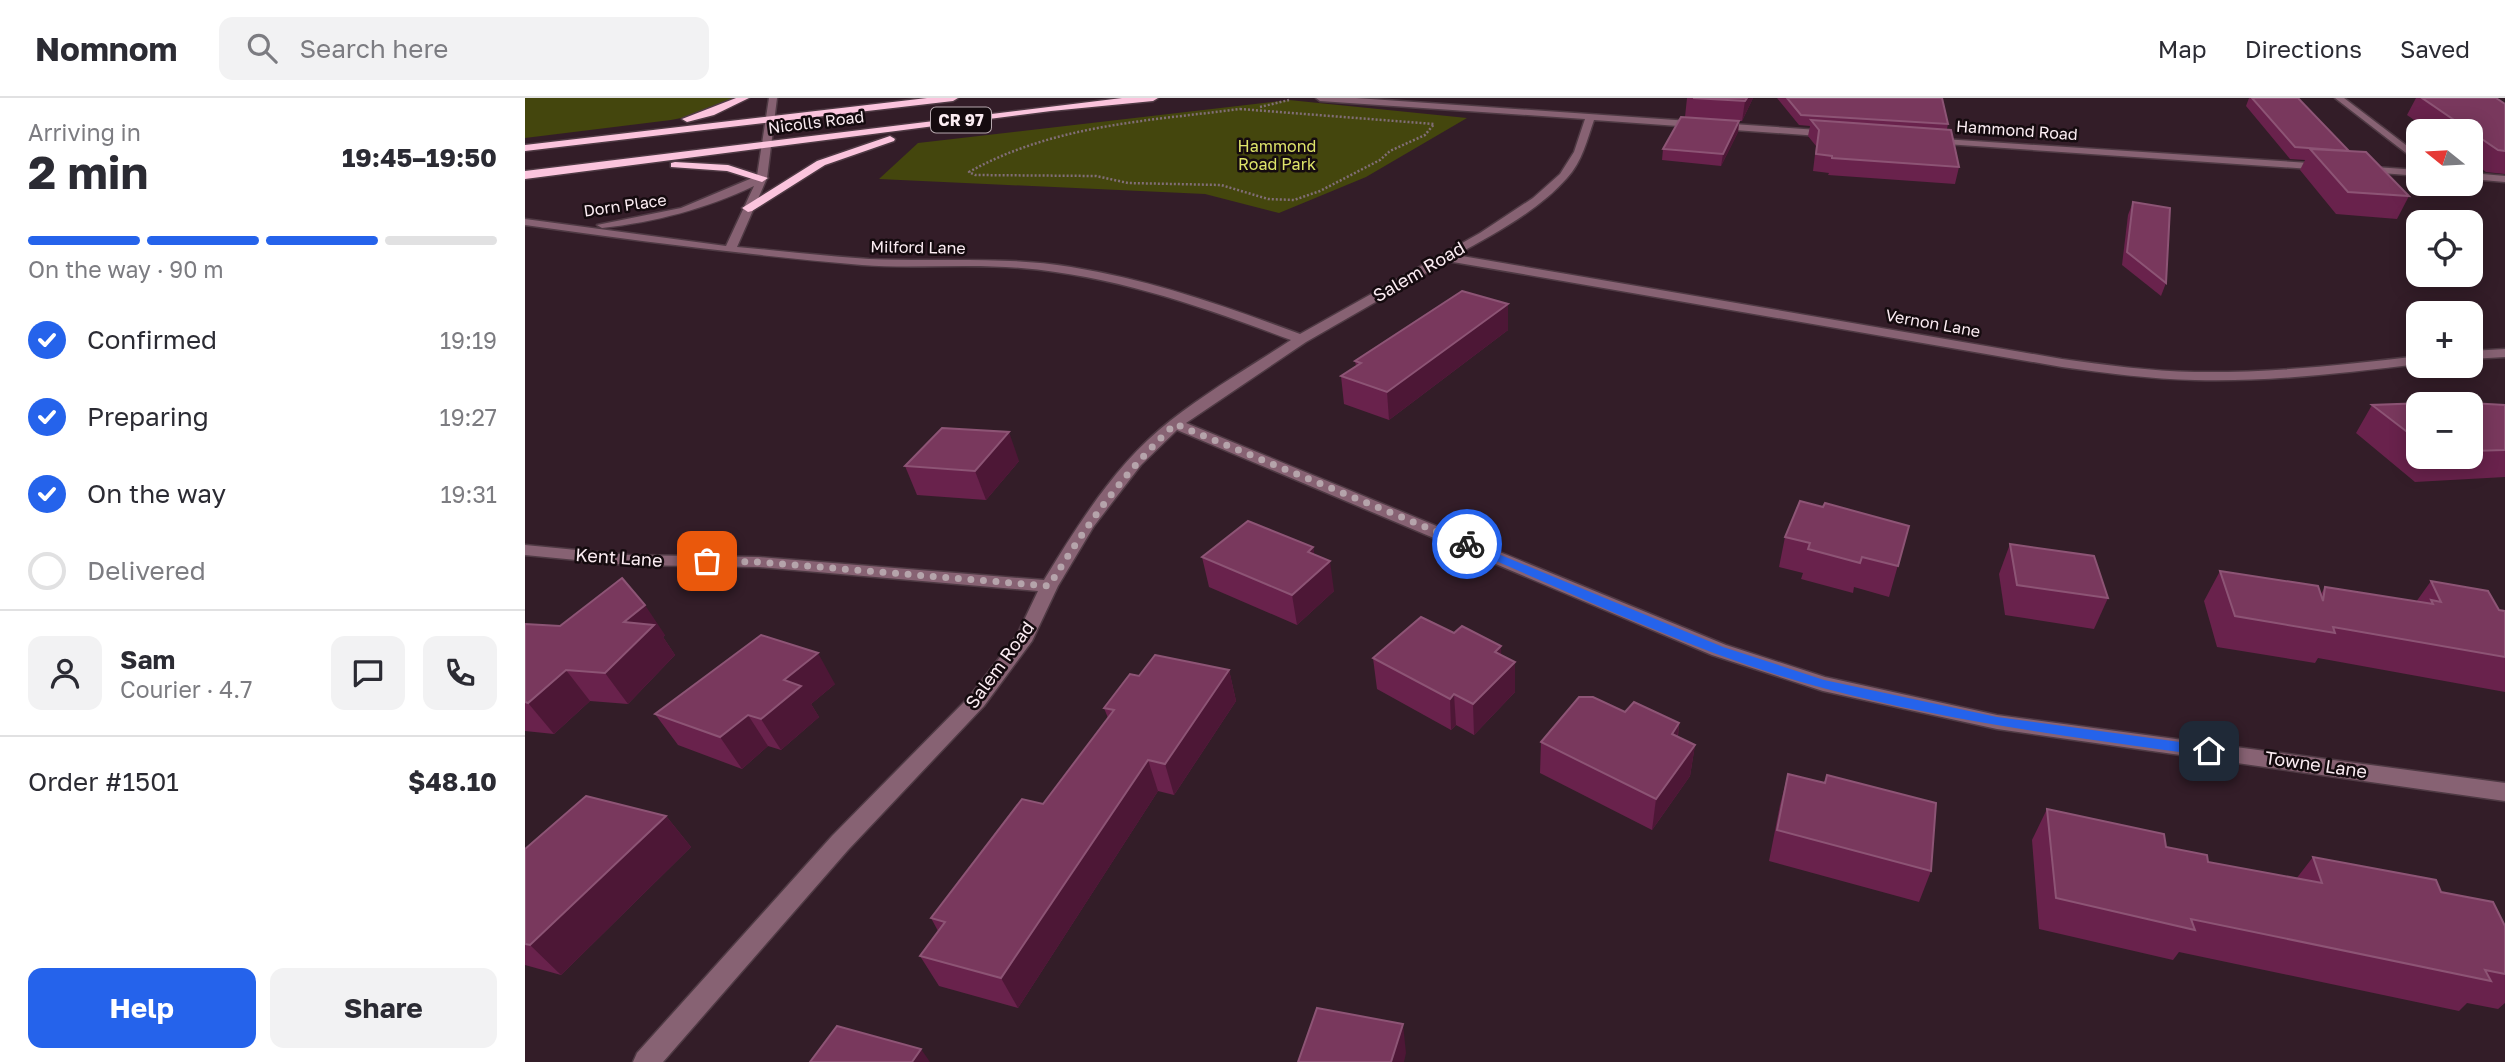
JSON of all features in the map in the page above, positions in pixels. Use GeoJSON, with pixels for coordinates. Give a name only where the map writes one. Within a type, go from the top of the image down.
{"type":"FeatureCollection","features":[{"type":"Feature","properties":{"kind":"highway"},"geometry":{"type":"LineString","coordinates":[[525,147],[660,125],[710,113],[744,98]]}},
{"type":"Feature","properties":{"kind":"highway"},"geometry":{"type":"LineString","coordinates":[[854,98],[888,98]]}},
{"type":"Feature","properties":{"kind":"highway","name":"Nicolls Road"},"geometry":{"type":"LineString","coordinates":[[525,147],[953,98]]}},
{"type":"Feature","properties":{"kind":"highway","name":"Nicolls Road"},"geometry":{"type":"LineString","coordinates":[[525,174],[1051,108],[1153,98]]}},
{"type":"Feature","properties":{"kind":"highway"},"geometry":{"type":"LineString","coordinates":[[748,208],[804,172],[853,150],[894,139],[1051,108]]}},
{"type":"Feature","properties":{"kind":"highway"},"geometry":{"type":"LineString","coordinates":[[572,168],[703,166],[748,172],[762,178]]}},
{"type":"Feature","properties":{"kind":"street"},"geometry":{"type":"LineString","coordinates":[[730,250],[762,178],[773,98]]}},
{"type":"Feature","properties":{"kind":"street"},"geometry":{"type":"LineString","coordinates":[[1320,98],[1839,134]]}},
{"type":"Feature","properties":{"kind":"street"},"geometry":{"type":"LineString","coordinates":[[2339,98],[2406,150]]}},
{"type":"Feature","properties":{"kind":"street","name":"Salem Road"},"geometry":{"type":"LineString","coordinates":[[646,1062],[840,843],[977,701],[1025,637],[1049,586],[1087,524],[1136,462],[1175,424],[1301,339],[1445,257],[1537,200],[1564,176],[1579,152],[1590,117]]}},
{"type":"Feature","properties":{"kind":"street","name":"Hammond Road"},"geometry":{"type":"LineString","coordinates":[[1921,140],[2336,167]]}},
{"type":"Feature","properties":{"kind":"street"},"geometry":{"type":"LineString","coordinates":[[2350,168],[2406,172]]}},
{"type":"Feature","properties":{"kind":"street"},"geometry":{"type":"LineString","coordinates":[[2483,177],[2505,179]]}},
{"type":"Feature","properties":{"kind":"street","name":"Dorn Place"},"geometry":{"type":"LineString","coordinates":[[569,228],[655,219],[687,211],[762,178]]}},
{"type":"Feature","properties":{"kind":"street","name":"Milford Lane"},"geometry":{"type":"LineString","coordinates":[[525,222],[730,250],[869,262],[1019,264],[1069,270],[1127,281],[1196,300],[1301,339]]}},
{"type":"Feature","properties":{"kind":"street","name":"Vernon Lane"},"geometry":{"type":"LineString","coordinates":[[1445,257],[2062,363],[2162,375],[2255,376],[2406,362]]}},
{"type":"Feature","properties":{"kind":"street"},"geometry":{"type":"LineString","coordinates":[[2483,354],[2505,353]]}},
{"type":"Feature","properties":{"kind":"street","name":"Towne Lane"},"geometry":{"type":"LineString","coordinates":[[1175,424],[1719,650],[1823,684],[1997,722],[2505,792]]}},
{"type":"Feature","properties":{"kind":"street","name":"Kent Lane"},"geometry":{"type":"LineString","coordinates":[[525,550],[628,560],[759,562],[1049,586]]}},
{"type":"Feature","properties":{"kind":"path"},"geometry":{"type":"LineString","coordinates":[[1252,108],[1434,124],[1425,135],[1390,151],[1380,160],[1320,191],[1294,200],[1268,199],[1221,185],[1128,183],[1096,176],[975,175],[969,172],[1009,151],[1061,135],[1252,108],[1296,98]]}},
{"type":"Feature","properties":{"kind":"green space"},"geometry":{"type":"Polygon","coordinates":[[[525,98],[739,98],[702,114],[671,120],[525,138],[525,98]]]}},
{"type":"Feature","properties":{"kind":"green space","name":"Hammond Road Park"},"geometry":{"type":"Polygon","coordinates":[[[1289,100],[1467,118],[1366,177],[1279,213],[1205,194],[879,179],[918,143],[1289,100]]]}},
{"type":"Feature","properties":{"kind":"building"},"geometry":{"type":"Polygon","coordinates":[[[1693,98],[1747,98],[1745,101],[1693,98]]]}},
{"type":"Feature","properties":{"kind":"building"},"geometry":{"type":"Polygon","coordinates":[[[1787,98],[1942,98],[1948,124],[1801,115],[1787,98]]]}},
{"type":"Feature","properties":{"kind":"building"},"geometry":{"type":"Polygon","coordinates":[[[2252,98],[2298,98],[2349,151],[2295,147],[2252,98]]]}},
{"type":"Feature","properties":{"kind":"building"},"geometry":{"type":"Polygon","coordinates":[[[2422,98],[2496,98],[2505,104],[2505,151],[2498,150],[2483,140],[2483,119],[2453,119],[2422,98]]]}},
{"type":"Feature","properties":{"kind":"building"},"geometry":{"type":"Polygon","coordinates":[[[1681,117],[1739,121],[1723,154],[1663,149],[1681,117]]]}},
{"type":"Feature","properties":{"kind":"building"},"geometry":{"type":"Polygon","coordinates":[[[1811,120],[1951,130],[1959,167],[1832,158],[1816,154],[1819,130],[1811,120]]]}},
{"type":"Feature","properties":{"kind":"building"},"geometry":{"type":"Polygon","coordinates":[[[2310,149],[2366,152],[2406,196],[2348,192],[2310,149]]]}},
{"type":"Feature","properties":{"kind":"building"},"geometry":{"type":"Polygon","coordinates":[[[2133,202],[2170,208],[2166,283],[2127,252],[2133,202]]]}},
{"type":"Feature","properties":{"kind":"building"},"geometry":{"type":"Polygon","coordinates":[[[1462,291],[1508,304],[1387,392],[1341,376],[1361,363],[1355,361],[1462,291]]]}},
{"type":"Feature","properties":{"kind":"building"},"geometry":{"type":"Polygon","coordinates":[[[2406,404],[2406,431],[2372,405],[2406,404]]]}},
{"type":"Feature","properties":{"kind":"building"},"geometry":{"type":"Polygon","coordinates":[[[2483,404],[2505,405],[2505,450],[2483,451],[2483,404]]]}},
{"type":"Feature","properties":{"kind":"building"},"geometry":{"type":"Polygon","coordinates":[[[942,428],[1009,432],[975,471],[905,466],[942,428]]]}},
{"type":"Feature","properties":{"kind":"building"},"geometry":{"type":"Polygon","coordinates":[[[1800,501],[1823,507],[1825,503],[1909,526],[1898,566],[1862,557],[1860,563],[1808,549],[1810,543],[1785,537],[1800,501]]]}},
{"type":"Feature","properties":{"kind":"building"},"geometry":{"type":"Polygon","coordinates":[[[1248,521],[1313,547],[1308,552],[1330,561],[1292,595],[1202,557],[1248,521]]]}},
{"type":"Feature","properties":{"kind":"building"},"geometry":{"type":"Polygon","coordinates":[[[2010,544],[2094,556],[2108,598],[2017,585],[2010,544]]]}},
{"type":"Feature","properties":{"kind":"building"},"geometry":{"type":"Polygon","coordinates":[[[2220,571],[2318,586],[2323,601],[2325,587],[2433,604],[2431,600],[2441,602],[2431,581],[2488,591],[2499,610],[2505,611],[2505,657],[2333,627],[2335,633],[2235,616],[2220,571]]]}},
{"type":"Feature","properties":{"kind":"building"},"geometry":{"type":"Polygon","coordinates":[[[622,578],[645,605],[624,622],[654,625],[605,673],[566,670],[528,703],[525,702],[525,624],[560,626],[622,578]]]}},
{"type":"Feature","properties":{"kind":"building"},"geometry":{"type":"Polygon","coordinates":[[[1421,617],[1454,633],[1462,626],[1501,646],[1495,652],[1515,662],[1473,704],[1454,694],[1450,699],[1373,658],[1421,617]]]}},
{"type":"Feature","properties":{"kind":"building"},"geometry":{"type":"Polygon","coordinates":[[[761,635],[818,653],[784,680],[801,686],[761,719],[748,715],[720,737],[655,714],[761,635]]]}},
{"type":"Feature","properties":{"kind":"building"},"geometry":{"type":"Polygon","coordinates":[[[1155,655],[1229,670],[1165,764],[1148,760],[1001,978],[920,956],[945,922],[931,918],[1022,799],[1043,804],[1114,710],[1104,708],[1130,674],[1139,676],[1155,655]]]}},
{"type":"Feature","properties":{"kind":"building"},"geometry":{"type":"Polygon","coordinates":[[[1579,697],[1593,697],[1625,712],[1634,702],[1679,723],[1672,734],[1695,745],[1656,799],[1541,742],[1579,697]]]}},
{"type":"Feature","properties":{"kind":"building"},"geometry":{"type":"Polygon","coordinates":[[[1788,774],[1825,783],[1827,775],[1936,803],[1931,871],[1777,830],[1788,774]]]}},
{"type":"Feature","properties":{"kind":"building"},"geometry":{"type":"Polygon","coordinates":[[[586,796],[666,816],[530,945],[525,944],[525,849],[586,796]]]}},
{"type":"Feature","properties":{"kind":"building"},"geometry":{"type":"Polygon","coordinates":[[[2047,809],[2164,834],[2166,847],[2207,855],[2208,862],[2322,883],[2313,857],[2436,880],[2441,892],[2493,902],[2505,926],[2505,974],[2485,970],[2491,981],[2191,919],[2195,930],[2056,898],[2047,809]]]}},
{"type":"Feature","properties":{"kind":"building"},"geometry":{"type":"Polygon","coordinates":[[[1317,1008],[1403,1024],[1391,1062],[1298,1062],[1317,1008]]]}},
{"type":"Feature","properties":{"kind":"building"},"geometry":{"type":"Polygon","coordinates":[[[837,1026],[921,1049],[912,1062],[810,1062],[837,1026]]]}},
{"type":"Feature","properties":{"kind":"way so far"},"geometry":{"type":"LineString","coordinates":[[707,561],[759,562],[1049,586],[1087,524],[1136,462],[1175,424],[1467,544]]}},
{"type":"Feature","properties":{"kind":"route"},"geometry":{"type":"LineString","coordinates":[[1467,544],[1719,650],[1823,684],[1997,722],[2209,751]]}}]}
